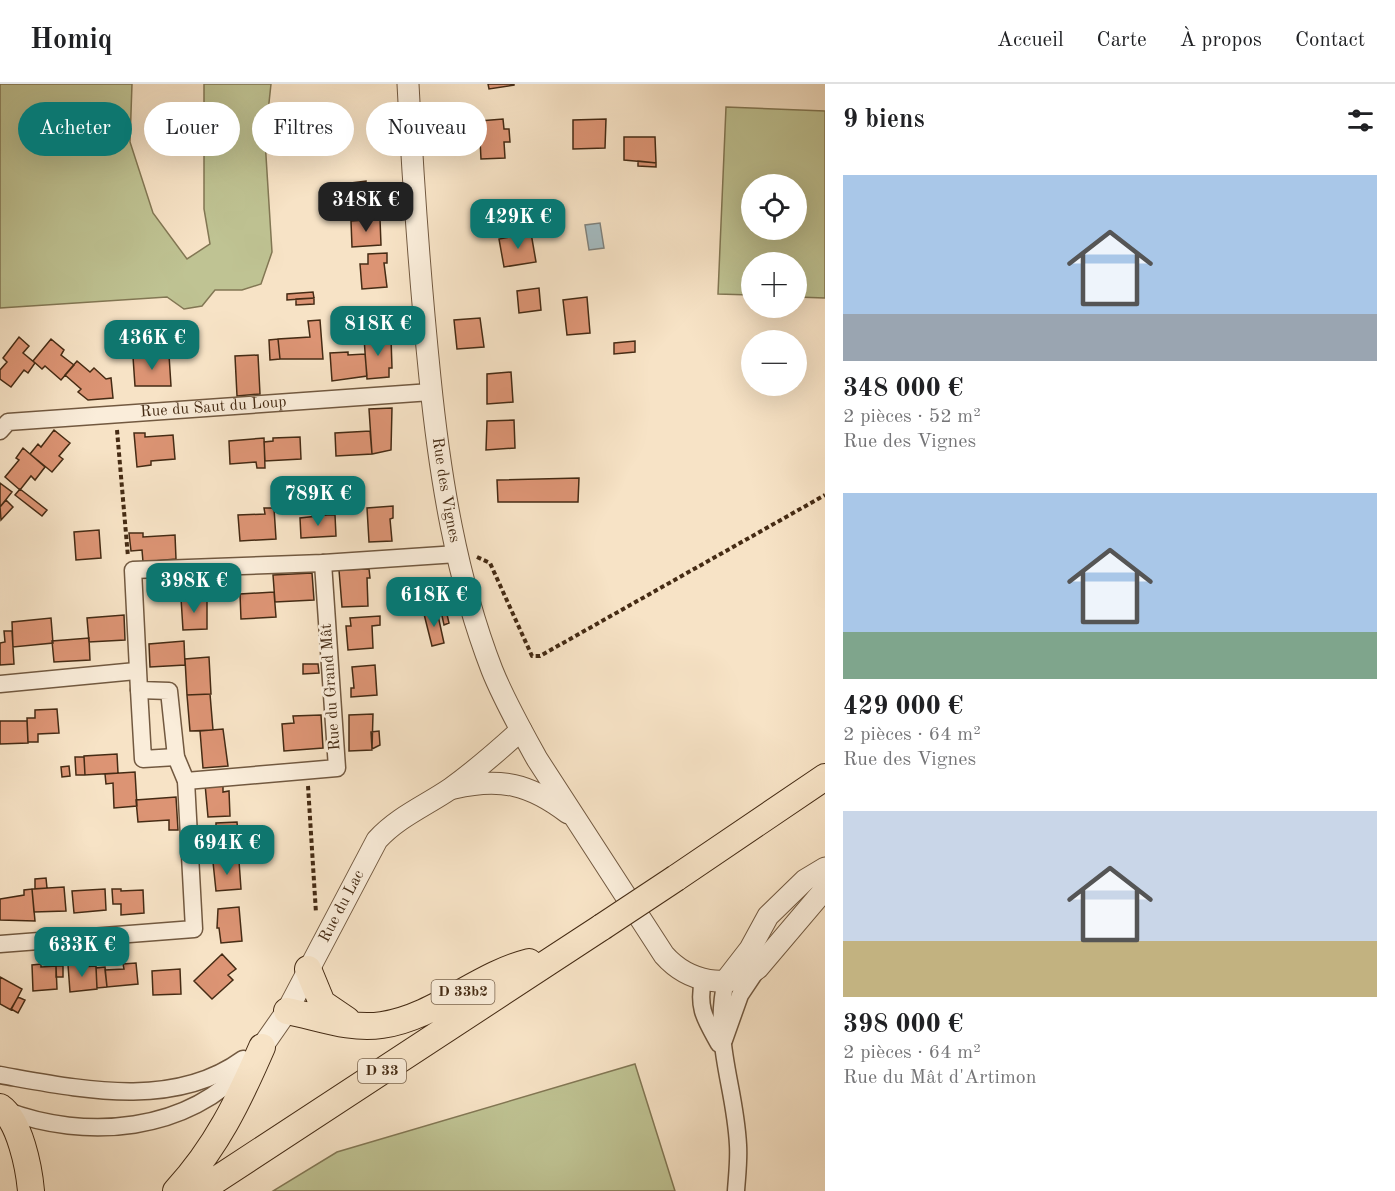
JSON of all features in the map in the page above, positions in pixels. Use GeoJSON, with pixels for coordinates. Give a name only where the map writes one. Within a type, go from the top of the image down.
{"type":"FeatureCollection","features":[{"type":"Feature","properties":{"kind":"main road","name":"D 33"},"geometry":{"type":"LineString","coordinates":[[199,1191],[567,952],[796,799],[825,777]]}},
{"type":"Feature","properties":{"kind":"main road","name":"D 33b2"},"geometry":{"type":"LineString","coordinates":[[287,1011],[357,1025],[381,1025],[411,1017],[522,964],[567,952]]}},
{"type":"Feature","properties":{"kind":"main road"},"geometry":{"type":"LineString","coordinates":[[308,969],[322,1003],[357,1025]]}},
{"type":"Feature","properties":{"kind":"main road"},"geometry":{"type":"LineString","coordinates":[[176,1191],[208,1155],[228,1121],[262,1047]]}},
{"type":"Feature","properties":{"kind":"main road"},"geometry":{"type":"LineString","coordinates":[[2,1109],[17,1132],[30,1170],[31,1191]]}},
{"type":"Feature","properties":{"kind":"street","name":"Rue des Vignes"},"geometry":{"type":"LineString","coordinates":[[408,84],[416,239],[431,392],[463,556],[493,671],[537,759],[642,921],[676,968],[703,981]]}},
{"type":"Feature","properties":{"kind":"street","name":"Rue du Saut du Loup"},"geometry":{"type":"LineString","coordinates":[[0,431],[8,422],[431,392]]}},
{"type":"Feature","properties":{"kind":"street"},"geometry":{"type":"LineString","coordinates":[[176,757],[143,759],[136,671],[133,570],[463,556]]}},
{"type":"Feature","properties":{"kind":"street","name":"Rue du Grand Mât"},"geometry":{"type":"LineString","coordinates":[[186,780],[336,768],[323,563]]}},
{"type":"Feature","properties":{"kind":"street"},"geometry":{"type":"LineString","coordinates":[[0,684],[136,671]]}},
{"type":"Feature","properties":{"kind":"street"},"geometry":{"type":"LineString","coordinates":[[0,944],[194,929],[186,780],[176,757],[169,691],[139,690]]}},
{"type":"Feature","properties":{"kind":"street","name":"Rue du Lac"},"geometry":{"type":"LineString","coordinates":[[2,1109],[30,1120],[92,1127],[126,1126],[164,1119],[186,1111],[229,1083],[262,1047],[287,1011],[377,840],[399,820],[449,790],[492,757],[521,730]]}},
{"type":"Feature","properties":{"kind":"street","name":"Rue du Lac"},"geometry":{"type":"LineString","coordinates":[[449,790],[490,782],[520,771],[537,759]]}},
{"type":"Feature","properties":{"kind":"street","name":"Rue du Lac"},"geometry":{"type":"LineString","coordinates":[[490,782],[513,785],[540,794],[578,820]]}},
{"type":"Feature","properties":{"kind":"street"},"geometry":{"type":"LineString","coordinates":[[721,1047],[702,1011],[699,999],[703,981],[747,976],[763,962],[805,880],[825,852]]}},
{"type":"Feature","properties":{"kind":"street"},"geometry":{"type":"LineString","coordinates":[[736,1191],[738,1145],[721,1047],[721,999],[726,980],[750,949],[768,916],[805,880],[825,868]]}},
{"type":"Feature","properties":{"kind":"street"},"geometry":{"type":"LineString","coordinates":[[721,1047],[740,995],[763,962],[825,889]]}},
{"type":"Feature","properties":{"kind":"street","name":"Rue du Lac"},"geometry":{"type":"LineString","coordinates":[[0,1076],[98,1089],[182,1088],[214,1078],[262,1047]]}},
{"type":"Feature","properties":{"kind":"path"},"geometry":{"type":"LineString","coordinates":[[116,414],[126,551],[133,570]]}},
{"type":"Feature","properties":{"kind":"path"},"geometry":{"type":"LineString","coordinates":[[463,556],[476,556],[490,563],[532,656],[540,656],[825,495]]}},
{"type":"Feature","properties":{"kind":"path"},"geometry":{"type":"LineString","coordinates":[[307,770],[315,898]]}},
{"type":"Feature","properties":{"kind":"green space"},"geometry":{"type":"Polygon","coordinates":[[[0,84],[132,84],[131,102],[18,102],[18,156],[132,156],[132,148],[153,213],[187,259],[210,244],[204,209],[204,156],[240,156],[240,102],[204,102],[204,84],[271,84],[269,102],[252,102],[252,156],[266,156],[272,252],[261,284],[242,290],[215,290],[202,306],[184,309],[167,297],[0,308],[0,84]]]}},
{"type":"Feature","properties":{"kind":"green space"},"geometry":{"type":"Polygon","coordinates":[[[726,107],[825,111],[825,298],[807,297],[807,252],[741,252],[741,295],[718,294],[726,107]]]}},
{"type":"Feature","properties":{"kind":"green space"},"geometry":{"type":"Polygon","coordinates":[[[635,1064],[675,1191],[273,1191],[337,1152],[635,1064]]]}},
{"type":"Feature","properties":{"kind":"water"},"geometry":{"type":"Polygon","coordinates":[[[600,223],[604,248],[589,250],[585,225],[600,223]]]}},
{"type":"Feature","properties":{"kind":"building"},"geometry":{"type":"Polygon","coordinates":[[[488,84],[514,84],[514,85],[489,89],[488,84]]]}},
{"type":"Feature","properties":{"kind":"building"},"geometry":{"type":"Polygon","coordinates":[[[503,119],[504,129],[509,129],[510,142],[504,142],[505,158],[481,159],[481,156],[487,156],[487,120],[503,119]]]}},
{"type":"Feature","properties":{"kind":"building"},"geometry":{"type":"Polygon","coordinates":[[[606,119],[605,148],[573,149],[573,120],[606,119]]]}},
{"type":"Feature","properties":{"kind":"building"},"geometry":{"type":"Polygon","coordinates":[[[624,137],[655,137],[656,163],[624,160],[624,137]]]}},
{"type":"Feature","properties":{"kind":"building"},"geometry":{"type":"Polygon","coordinates":[[[638,161],[656,163],[656,167],[638,166],[638,161]]]}},
{"type":"Feature","properties":{"kind":"building"},"geometry":{"type":"Polygon","coordinates":[[[366,181],[366,184],[372,183],[373,212],[332,214],[331,197],[335,197],[335,185],[366,181]]]}},
{"type":"Feature","properties":{"kind":"building"},"geometry":{"type":"Polygon","coordinates":[[[406,183],[407,201],[394,202],[393,184],[406,183]]]}},
{"type":"Feature","properties":{"kind":"building"},"geometry":{"type":"Polygon","coordinates":[[[380,219],[381,245],[352,247],[351,221],[380,219]]]}},
{"type":"Feature","properties":{"kind":"building"},"geometry":{"type":"Polygon","coordinates":[[[531,233],[536,262],[504,267],[499,239],[531,233]]]}},
{"type":"Feature","properties":{"kind":"building"},"geometry":{"type":"Polygon","coordinates":[[[387,253],[387,263],[384,263],[387,287],[362,289],[360,264],[368,264],[368,254],[387,253]]]}},
{"type":"Feature","properties":{"kind":"building"},"geometry":{"type":"Polygon","coordinates":[[[539,288],[541,310],[519,313],[517,291],[539,288]]]}},
{"type":"Feature","properties":{"kind":"building"},"geometry":{"type":"Polygon","coordinates":[[[313,292],[314,298],[287,300],[287,294],[313,292]]]}},
{"type":"Feature","properties":{"kind":"building"},"geometry":{"type":"Polygon","coordinates":[[[587,297],[590,333],[567,335],[563,300],[587,297]]]}},
{"type":"Feature","properties":{"kind":"building"},"geometry":{"type":"Polygon","coordinates":[[[314,298],[314,304],[296,305],[296,299],[314,298]]]}},
{"type":"Feature","properties":{"kind":"building"},"geometry":{"type":"Polygon","coordinates":[[[480,318],[484,347],[457,349],[454,320],[480,318]]]}},
{"type":"Feature","properties":{"kind":"building"},"geometry":{"type":"Polygon","coordinates":[[[320,320],[323,359],[280,359],[278,339],[310,337],[308,321],[320,320]]]}},
{"type":"Feature","properties":{"kind":"building"},"geometry":{"type":"Polygon","coordinates":[[[19,337],[29,346],[23,353],[35,363],[28,373],[24,370],[11,387],[0,379],[0,370],[7,362],[3,358],[19,337]]]}},
{"type":"Feature","properties":{"kind":"building"},"geometry":{"type":"Polygon","coordinates":[[[391,337],[392,368],[389,368],[389,377],[367,379],[364,338],[391,337]]]}},
{"type":"Feature","properties":{"kind":"building"},"geometry":{"type":"Polygon","coordinates":[[[51,339],[64,350],[61,355],[74,365],[61,380],[45,366],[42,369],[33,361],[51,339]]]}},
{"type":"Feature","properties":{"kind":"building"},"geometry":{"type":"Polygon","coordinates":[[[278,339],[280,359],[270,360],[269,340],[278,339]]]}},
{"type":"Feature","properties":{"kind":"building"},"geometry":{"type":"Polygon","coordinates":[[[635,341],[635,352],[614,354],[614,343],[635,341]]]}},
{"type":"Feature","properties":{"kind":"building"},"geometry":{"type":"Polygon","coordinates":[[[348,352],[348,355],[365,354],[367,376],[332,381],[330,353],[348,352]]]}},
{"type":"Feature","properties":{"kind":"building"},"geometry":{"type":"Polygon","coordinates":[[[169,355],[171,386],[135,386],[133,357],[169,355]]]}},
{"type":"Feature","properties":{"kind":"building"},"geometry":{"type":"Polygon","coordinates":[[[258,355],[260,394],[237,396],[235,356],[258,355]]]}},
{"type":"Feature","properties":{"kind":"building"},"geometry":{"type":"Polygon","coordinates":[[[77,361],[90,372],[94,368],[106,379],[111,378],[113,398],[88,400],[78,392],[81,389],[65,375],[77,361]]]}},
{"type":"Feature","properties":{"kind":"building"},"geometry":{"type":"Polygon","coordinates":[[[511,372],[513,402],[487,404],[487,374],[511,372]]]}},
{"type":"Feature","properties":{"kind":"building"},"geometry":{"type":"Polygon","coordinates":[[[392,408],[391,450],[372,454],[369,409],[392,408]]]}},
{"type":"Feature","properties":{"kind":"building"},"geometry":{"type":"Polygon","coordinates":[[[514,420],[515,448],[486,450],[487,421],[514,420]]]}},
{"type":"Feature","properties":{"kind":"building"},"geometry":{"type":"Polygon","coordinates":[[[54,430],[70,443],[59,456],[63,459],[52,472],[30,454],[38,444],[41,447],[54,430]]]}},
{"type":"Feature","properties":{"kind":"building"},"geometry":{"type":"Polygon","coordinates":[[[370,431],[372,454],[336,456],[335,433],[370,431]]]}},
{"type":"Feature","properties":{"kind":"building"},"geometry":{"type":"Polygon","coordinates":[[[134,433],[145,433],[145,437],[173,435],[175,459],[151,461],[151,465],[137,467],[134,433]]]}},
{"type":"Feature","properties":{"kind":"building"},"geometry":{"type":"Polygon","coordinates":[[[300,437],[301,459],[265,461],[264,442],[273,441],[273,438],[300,437]]]}},
{"type":"Feature","properties":{"kind":"building"},"geometry":{"type":"Polygon","coordinates":[[[264,438],[265,468],[257,468],[256,462],[230,464],[229,441],[264,438]]]}},
{"type":"Feature","properties":{"kind":"building"},"geometry":{"type":"Polygon","coordinates":[[[23,448],[45,467],[35,480],[31,476],[20,490],[5,477],[19,460],[16,458],[23,448]]]}},
{"type":"Feature","properties":{"kind":"building"},"geometry":{"type":"Polygon","coordinates":[[[579,478],[578,502],[498,502],[497,480],[579,478]]]}},
{"type":"Feature","properties":{"kind":"building"},"geometry":{"type":"Polygon","coordinates":[[[0,483],[12,492],[0,507],[0,483]]]}},
{"type":"Feature","properties":{"kind":"building"},"geometry":{"type":"Polygon","coordinates":[[[20,489],[47,510],[42,516],[15,495],[20,489]]]}},
{"type":"Feature","properties":{"kind":"building"},"geometry":{"type":"Polygon","coordinates":[[[6,500],[13,507],[1,520],[0,507],[6,500]]]}},
{"type":"Feature","properties":{"kind":"building"},"geometry":{"type":"Polygon","coordinates":[[[393,506],[393,518],[390,519],[392,541],[369,542],[367,508],[393,506]]]}},
{"type":"Feature","properties":{"kind":"building"},"geometry":{"type":"Polygon","coordinates":[[[264,508],[274,508],[276,539],[240,541],[238,515],[265,514],[264,508]]]}},
{"type":"Feature","properties":{"kind":"building"},"geometry":{"type":"Polygon","coordinates":[[[335,515],[336,536],[301,538],[300,518],[335,515]]]}},
{"type":"Feature","properties":{"kind":"building"},"geometry":{"type":"Polygon","coordinates":[[[99,530],[101,558],[76,560],[74,532],[99,530]]]}},
{"type":"Feature","properties":{"kind":"building"},"geometry":{"type":"Polygon","coordinates":[[[129,533],[143,533],[143,537],[175,535],[176,559],[143,562],[142,550],[131,551],[129,533]]]}},
{"type":"Feature","properties":{"kind":"building"},"geometry":{"type":"Polygon","coordinates":[[[369,569],[368,606],[342,607],[339,570],[369,569]]]}},
{"type":"Feature","properties":{"kind":"building"},"geometry":{"type":"Polygon","coordinates":[[[312,573],[314,600],[275,602],[273,575],[312,573]]]}},
{"type":"Feature","properties":{"kind":"building"},"geometry":{"type":"Polygon","coordinates":[[[274,592],[276,617],[241,619],[240,594],[274,592]]]}},
{"type":"Feature","properties":{"kind":"building"},"geometry":{"type":"Polygon","coordinates":[[[189,597],[189,601],[207,600],[207,629],[183,630],[181,598],[189,597]]]}},
{"type":"Feature","properties":{"kind":"building"},"geometry":{"type":"Polygon","coordinates":[[[446,610],[449,623],[444,625],[441,611],[446,610]]]}},
{"type":"Feature","properties":{"kind":"building"},"geometry":{"type":"Polygon","coordinates":[[[437,611],[444,643],[432,646],[424,614],[437,611]]]}},
{"type":"Feature","properties":{"kind":"building"},"geometry":{"type":"Polygon","coordinates":[[[124,615],[125,640],[89,642],[87,618],[124,615]]]}},
{"type":"Feature","properties":{"kind":"building"},"geometry":{"type":"Polygon","coordinates":[[[380,616],[380,625],[372,626],[373,648],[348,650],[346,626],[351,626],[350,618],[380,616]]]}},
{"type":"Feature","properties":{"kind":"building"},"geometry":{"type":"Polygon","coordinates":[[[51,618],[53,643],[13,647],[12,622],[51,618]]]}},
{"type":"Feature","properties":{"kind":"building"},"geometry":{"type":"Polygon","coordinates":[[[4,631],[12,631],[14,664],[0,665],[0,643],[5,642],[4,631]]]}},
{"type":"Feature","properties":{"kind":"building"},"geometry":{"type":"Polygon","coordinates":[[[89,638],[90,660],[54,662],[52,641],[89,638]]]}},
{"type":"Feature","properties":{"kind":"building"},"geometry":{"type":"Polygon","coordinates":[[[184,641],[185,665],[150,667],[149,644],[184,641]]]}},
{"type":"Feature","properties":{"kind":"building"},"geometry":{"type":"Polygon","coordinates":[[[209,657],[211,694],[187,695],[185,659],[209,657]]]}},
{"type":"Feature","properties":{"kind":"building"},"geometry":{"type":"Polygon","coordinates":[[[303,664],[318,664],[319,673],[303,674],[303,664]]]}},
{"type":"Feature","properties":{"kind":"building"},"geometry":{"type":"Polygon","coordinates":[[[375,665],[377,695],[351,697],[351,688],[354,688],[352,667],[375,665]]]}},
{"type":"Feature","properties":{"kind":"building"},"geometry":{"type":"Polygon","coordinates":[[[210,694],[213,730],[190,731],[187,695],[210,694]]]}},
{"type":"Feature","properties":{"kind":"building"},"geometry":{"type":"Polygon","coordinates":[[[57,709],[59,733],[38,734],[38,742],[28,742],[27,718],[35,718],[35,710],[57,709]]]}},
{"type":"Feature","properties":{"kind":"building"},"geometry":{"type":"Polygon","coordinates":[[[373,714],[372,750],[349,751],[349,715],[373,714]]]}},
{"type":"Feature","properties":{"kind":"building"},"geometry":{"type":"Polygon","coordinates":[[[321,715],[323,748],[284,751],[282,724],[294,723],[293,716],[321,715]]]}},
{"type":"Feature","properties":{"kind":"building"},"geometry":{"type":"Polygon","coordinates":[[[0,721],[27,721],[28,743],[0,744],[0,721]]]}},
{"type":"Feature","properties":{"kind":"building"},"geometry":{"type":"Polygon","coordinates":[[[223,729],[228,766],[203,768],[200,731],[223,729]]]}},
{"type":"Feature","properties":{"kind":"building"},"geometry":{"type":"Polygon","coordinates":[[[379,731],[380,745],[372,749],[371,732],[379,731]]]}},
{"type":"Feature","properties":{"kind":"building"},"geometry":{"type":"Polygon","coordinates":[[[117,754],[118,773],[85,775],[84,756],[117,754]]]}},
{"type":"Feature","properties":{"kind":"building"},"geometry":{"type":"Polygon","coordinates":[[[75,757],[84,757],[85,775],[76,775],[75,757]]]}},
{"type":"Feature","properties":{"kind":"building"},"geometry":{"type":"Polygon","coordinates":[[[69,766],[70,776],[62,777],[61,767],[69,766]]]}},
{"type":"Feature","properties":{"kind":"building"},"geometry":{"type":"Polygon","coordinates":[[[135,772],[137,806],[114,808],[113,783],[106,784],[105,774],[135,772]]]}},
{"type":"Feature","properties":{"kind":"building"},"geometry":{"type":"Polygon","coordinates":[[[223,783],[223,792],[229,791],[230,816],[208,817],[205,784],[223,783]]]}},
{"type":"Feature","properties":{"kind":"building"},"geometry":{"type":"Polygon","coordinates":[[[176,797],[178,830],[169,830],[169,820],[138,822],[136,800],[176,797]]]}},
{"type":"Feature","properties":{"kind":"building"},"geometry":{"type":"Polygon","coordinates":[[[237,822],[239,848],[235,848],[236,861],[216,862],[216,823],[237,822]]]}},
{"type":"Feature","properties":{"kind":"building"},"geometry":{"type":"Polygon","coordinates":[[[239,861],[241,889],[216,891],[213,862],[239,861]]]}},
{"type":"Feature","properties":{"kind":"building"},"geometry":{"type":"Polygon","coordinates":[[[46,878],[47,888],[35,889],[35,879],[46,878]]]}},
{"type":"Feature","properties":{"kind":"building"},"geometry":{"type":"Polygon","coordinates":[[[64,887],[66,911],[34,912],[32,889],[64,887]]]}},
{"type":"Feature","properties":{"kind":"building"},"geometry":{"type":"Polygon","coordinates":[[[32,889],[35,921],[0,920],[0,899],[24,895],[24,890],[32,889]]]}},
{"type":"Feature","properties":{"kind":"building"},"geometry":{"type":"Polygon","coordinates":[[[105,889],[106,910],[74,913],[72,891],[105,889]]]}},
{"type":"Feature","properties":{"kind":"building"},"geometry":{"type":"Polygon","coordinates":[[[112,889],[143,890],[144,913],[121,915],[121,904],[113,904],[112,889]]]}},
{"type":"Feature","properties":{"kind":"building"},"geometry":{"type":"Polygon","coordinates":[[[239,907],[242,941],[221,943],[219,928],[217,928],[218,909],[239,907]]]}},
{"type":"Feature","properties":{"kind":"building"},"geometry":{"type":"Polygon","coordinates":[[[222,954],[236,969],[228,975],[233,980],[212,999],[194,981],[222,954]]]}},
{"type":"Feature","properties":{"kind":"building"},"geometry":{"type":"Polygon","coordinates":[[[136,963],[138,984],[107,987],[105,970],[124,969],[123,964],[136,963]]]}},
{"type":"Feature","properties":{"kind":"building"},"geometry":{"type":"Polygon","coordinates":[[[41,964],[41,967],[56,966],[57,989],[33,991],[32,965],[41,964]]]}},
{"type":"Feature","properties":{"kind":"building"},"geometry":{"type":"Polygon","coordinates":[[[78,964],[79,967],[96,966],[97,989],[70,992],[68,965],[78,964]]]}},
{"type":"Feature","properties":{"kind":"building"},"geometry":{"type":"Polygon","coordinates":[[[56,966],[63,966],[63,977],[56,977],[56,966]]]}},
{"type":"Feature","properties":{"kind":"building"},"geometry":{"type":"Polygon","coordinates":[[[105,967],[107,987],[97,988],[96,968],[105,967]]]}},
{"type":"Feature","properties":{"kind":"building"},"geometry":{"type":"Polygon","coordinates":[[[180,969],[181,994],[153,995],[152,971],[180,969]]]}},
{"type":"Feature","properties":{"kind":"building"},"geometry":{"type":"Polygon","coordinates":[[[0,977],[22,989],[11,1010],[0,1004],[0,977]]]}},
{"type":"Feature","properties":{"kind":"building"},"geometry":{"type":"Polygon","coordinates":[[[18,997],[25,1000],[18,1013],[11,1009],[18,997]]]}}]}
